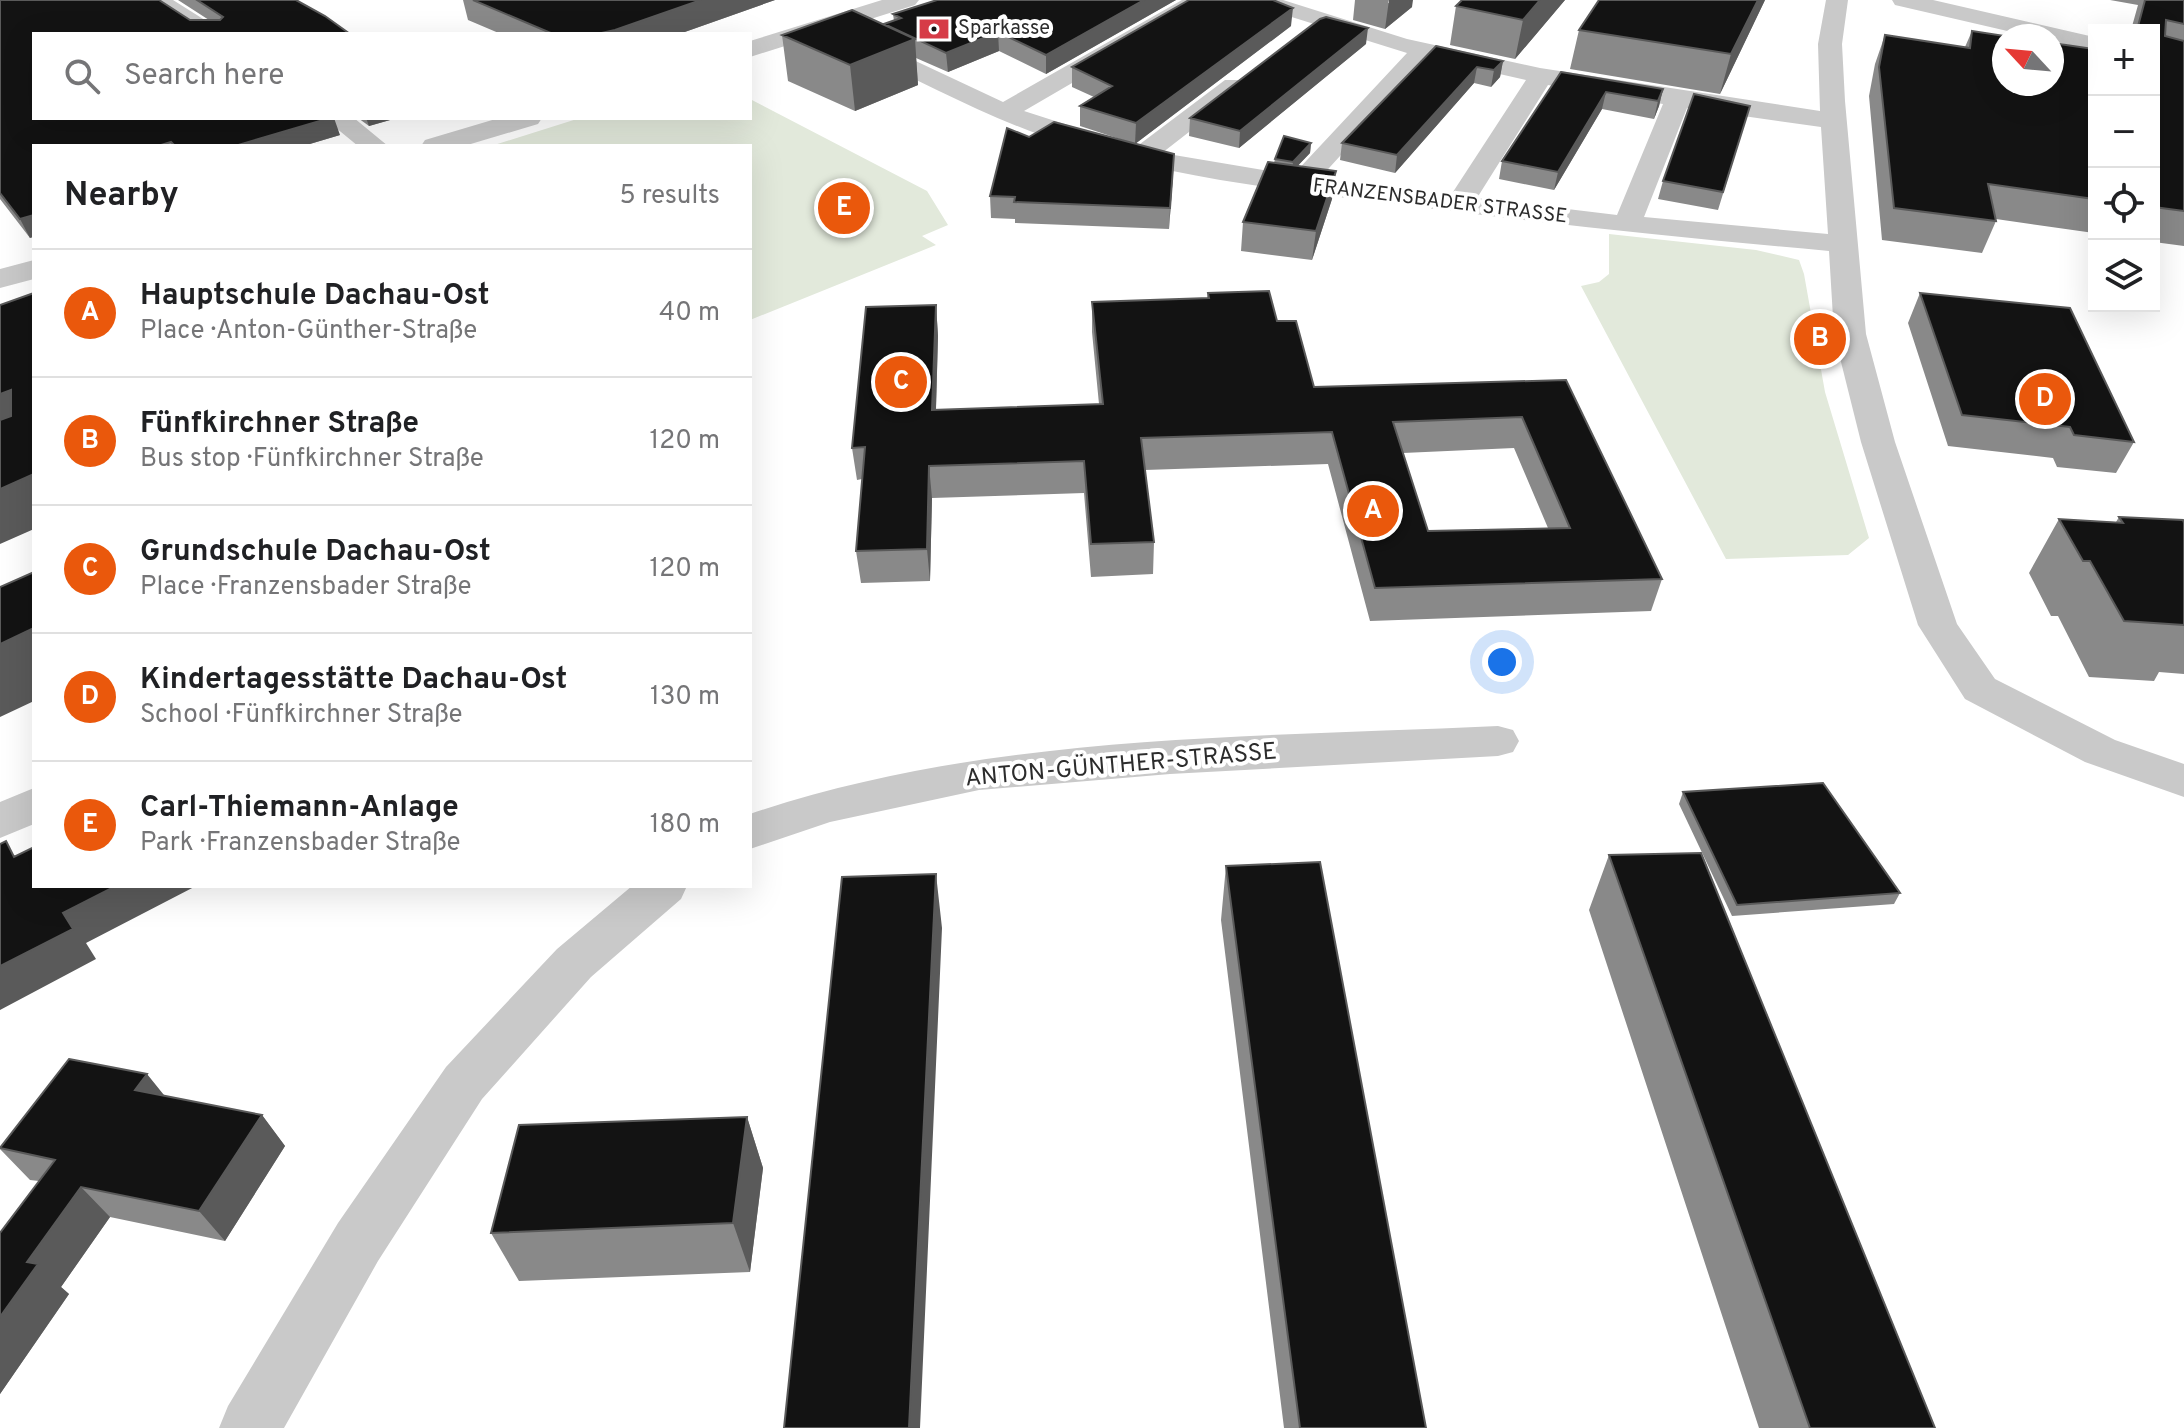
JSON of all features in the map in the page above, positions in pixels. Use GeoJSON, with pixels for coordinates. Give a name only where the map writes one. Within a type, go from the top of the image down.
{"type":"FeatureCollection","features":[{"type":"Feature","properties":{"kind":"street"},"geometry":{"type":"LineString","coordinates":[[157,0],[212,32]]}},
{"type":"Feature","properties":{"kind":"street"},"geometry":{"type":"LineString","coordinates":[[752,48],[907,0]]}},
{"type":"Feature","properties":{"kind":"street"},"geometry":{"type":"LineString","coordinates":[[1004,112],[1198,0]]}},
{"type":"Feature","properties":{"kind":"street"},"geometry":{"type":"LineString","coordinates":[[1261,0],[1318,21],[1423,50],[1678,99],[1833,121]]}},
{"type":"Feature","properties":{"kind":"street"},"geometry":{"type":"LineString","coordinates":[[1837,0],[1830,44],[1850,334],[1878,442],[1938,625],[1980,689],[2100,751],[2184,781]]}},
{"type":"Feature","properties":{"kind":"street"},"geometry":{"type":"LineString","coordinates":[[1903,0],[2008,24],[2011,0]]}},
{"type":"Feature","properties":{"kind":"street"},"geometry":{"type":"LineString","coordinates":[[1294,40],[1318,21],[1358,6]]}},
{"type":"Feature","properties":{"kind":"street","name":"FRANZENSBADER STRASSE"},"geometry":{"type":"LineString","coordinates":[[824,26],[1004,112],[1074,138],[1140,157],[1300,184],[1627,225],[1844,244]]}},
{"type":"Feature","properties":{"kind":"street"},"geometry":{"type":"LineString","coordinates":[[2064,37],[2088,43]]}},
{"type":"Feature","properties":{"kind":"street"},"geometry":{"type":"LineString","coordinates":[[1300,184],[1423,50]]}},
{"type":"Feature","properties":{"kind":"street"},"geometry":{"type":"LineString","coordinates":[[1140,157],[1258,67]]}},
{"type":"Feature","properties":{"kind":"street"},"geometry":{"type":"LineString","coordinates":[[1460,203],[1542,75]]}},
{"type":"Feature","properties":{"kind":"street"},"geometry":{"type":"LineString","coordinates":[[1627,225],[1678,99]]}},
{"type":"Feature","properties":{"kind":"street"},"geometry":{"type":"LineString","coordinates":[[340,120],[372,144]]}},
{"type":"Feature","properties":{"kind":"street"},"geometry":{"type":"LineString","coordinates":[[442,144],[521,120]]}},
{"type":"Feature","properties":{"kind":"street"},"geometry":{"type":"LineString","coordinates":[[0,279],[32,270]]}},
{"type":"Feature","properties":{"kind":"street","name":"ANTON-GÜNTHER-STRASSE"},"geometry":{"type":"LineString","coordinates":[[752,831],[825,806],[979,774],[1170,758],[1498,741]]}},
{"type":"Feature","properties":{"kind":"street"},"geometry":{"type":"LineString","coordinates":[[0,821],[32,806]]}},
{"type":"Feature","properties":{"kind":"street"},"geometry":{"type":"LineString","coordinates":[[250,1428],[358,1242],[464,1083],[574,963],[662,888]]}},
{"type":"Feature","properties":{"kind":"shaded area"},"geometry":{"type":"Polygon","coordinates":[[[752,100],[927,191],[948,225],[922,236],[936,245],[752,319],[752,144],[497,144],[574,120],[752,120],[752,100]]]}},
{"type":"Feature","properties":{"kind":"shaded area"},"geometry":{"type":"Polygon","coordinates":[[[1609,234],[1756,250],[1799,260],[1825,392],[1869,538],[1848,555],[1726,559],[1581,286],[1599,282],[1609,274],[1609,234]]]}},
{"type":"Feature","properties":{"kind":"building"},"geometry":{"type":"Polygon","coordinates":[[[0,0],[159,0],[190,20],[220,20],[223,17],[197,0],[296,0],[347,32],[32,32],[32,120],[323,120],[242,144],[32,144],[32,216],[20,219],[0,193],[0,0]]]}},
{"type":"Feature","properties":{"kind":"building"},"geometry":{"type":"Polygon","coordinates":[[[473,0],[701,0],[606,32],[548,32],[473,0]]]}},
{"type":"Feature","properties":{"kind":"building"},"geometry":{"type":"Polygon","coordinates":[[[937,0],[1144,0],[1046,55],[998,32],[946,53],[884,24],[901,18],[893,14],[937,0]]]}},
{"type":"Feature","properties":{"kind":"building"},"geometry":{"type":"Polygon","coordinates":[[[1189,0],[1273,0],[1293,8],[1136,123],[1080,106],[1112,86],[1072,67],[1189,0]]]}},
{"type":"Feature","properties":{"kind":"building"},"geometry":{"type":"Polygon","coordinates":[[[1462,0],[1540,0],[1523,20],[1456,6],[1462,0]]]}},
{"type":"Feature","properties":{"kind":"building"},"geometry":{"type":"Polygon","coordinates":[[[1599,0],[1758,0],[1731,54],[1579,30],[1599,0]]]}},
{"type":"Feature","properties":{"kind":"building"},"geometry":{"type":"Polygon","coordinates":[[[2145,0],[2184,0],[2184,24],[2166,20],[2165,36],[2184,41],[2184,211],[2160,208],[2160,24],[2139,24],[2145,0]]]}},
{"type":"Feature","properties":{"kind":"building"},"geometry":{"type":"Polygon","coordinates":[[[852,10],[915,39],[850,65],[782,35],[852,10]]]}},
{"type":"Feature","properties":{"kind":"building"},"geometry":{"type":"Polygon","coordinates":[[[1326,17],[1368,28],[1240,131],[1190,118],[1320,19],[1326,17]]]}},
{"type":"Feature","properties":{"kind":"building"},"geometry":{"type":"Polygon","coordinates":[[[1972,31],[1992,34],[1992,96],[2064,96],[2064,45],[2088,48],[2088,198],[1988,184],[1996,221],[1894,208],[1879,67],[1885,35],[1970,48],[1972,31]]]}},
{"type":"Feature","properties":{"kind":"building"},"geometry":{"type":"Polygon","coordinates":[[[1436,46],[1503,61],[1494,70],[1477,67],[1397,155],[1342,143],[1436,46]]]}},
{"type":"Feature","properties":{"kind":"building"},"geometry":{"type":"Polygon","coordinates":[[[1561,72],[1663,89],[1658,101],[1606,92],[1558,172],[1502,161],[1561,72]]]}},
{"type":"Feature","properties":{"kind":"building"},"geometry":{"type":"Polygon","coordinates":[[[1694,94],[1750,106],[1723,192],[1663,181],[1694,94]]]}},
{"type":"Feature","properties":{"kind":"building"},"geometry":{"type":"Polygon","coordinates":[[[1054,122],[1174,154],[1170,208],[1014,202],[1015,197],[990,196],[1007,128],[1029,137],[1054,122]]]}},
{"type":"Feature","properties":{"kind":"building"},"geometry":{"type":"Polygon","coordinates":[[[1284,136],[1311,143],[1293,162],[1275,159],[1284,136]]]}},
{"type":"Feature","properties":{"kind":"building"},"geometry":{"type":"Polygon","coordinates":[[[1268,162],[1336,171],[1316,231],[1243,222],[1268,162]]]}},
{"type":"Feature","properties":{"kind":"building"},"geometry":{"type":"Polygon","coordinates":[[[1269,291],[1277,321],[1296,321],[1314,387],[1566,380],[1662,579],[1375,588],[1332,432],[1141,438],[1154,542],[1091,544],[1084,461],[929,466],[927,549],[856,551],[865,447],[852,448],[866,307],[936,305],[932,410],[1103,404],[1092,302],[1209,298],[1208,293],[1269,291]],[[1522,417],[1393,422],[1428,531],[1570,528],[1522,417]]]}},
{"type":"Feature","properties":{"kind":"building"},"geometry":{"type":"Polygon","coordinates":[[[1920,293],[2070,308],[2134,442],[2074,435],[2070,427],[1962,415],[1920,293]]]}},
{"type":"Feature","properties":{"kind":"building"},"geometry":{"type":"Polygon","coordinates":[[[32,294],[32,475],[0,489],[0,420],[11,416],[11,390],[0,394],[0,305],[32,294]]]}},
{"type":"Feature","properties":{"kind":"building"},"geometry":{"type":"Polygon","coordinates":[[[2119,517],[2183,520],[2184,625],[2124,621],[2090,561],[2083,561],[2059,519],[2123,523],[2119,517]]]}},
{"type":"Feature","properties":{"kind":"building"},"geometry":{"type":"Polygon","coordinates":[[[32,573],[32,629],[0,644],[0,587],[32,573]]]}},
{"type":"Feature","properties":{"kind":"building"},"geometry":{"type":"Polygon","coordinates":[[[1823,783],[1900,893],[1737,905],[1683,792],[1823,783]]]}},
{"type":"Feature","properties":{"kind":"building"},"geometry":{"type":"Polygon","coordinates":[[[6,841],[14,857],[32,848],[32,888],[112,888],[63,913],[73,929],[0,966],[0,844],[6,841]]]}},
{"type":"Feature","properties":{"kind":"building"},"geometry":{"type":"Polygon","coordinates":[[[1701,853],[1935,1428],[1810,1428],[1609,855],[1701,853]]]}},
{"type":"Feature","properties":{"kind":"building"},"geometry":{"type":"Polygon","coordinates":[[[1320,862],[1426,1428],[1300,1428],[1226,866],[1320,862]]]}},
{"type":"Feature","properties":{"kind":"building"},"geometry":{"type":"Polygon","coordinates":[[[936,874],[909,1428],[784,1428],[842,877],[936,874]]]}},
{"type":"Feature","properties":{"kind":"building"},"geometry":{"type":"Polygon","coordinates":[[[69,1059],[147,1074],[135,1090],[262,1115],[199,1211],[81,1187],[27,1262],[38,1264],[0,1317],[0,1233],[55,1160],[0,1148],[69,1059]]]}},
{"type":"Feature","properties":{"kind":"building"},"geometry":{"type":"Polygon","coordinates":[[[747,1117],[733,1223],[491,1233],[519,1125],[747,1117]]]}},
{"type":"Feature","properties":{"kind":"place","name":"Sparkasse"},"geometry":{"type":"Point","coordinates":[934,29]}},
{"type":"Feature","properties":{"kind":"place","name":"Carl-Thiemann-Anlage"},"geometry":{"type":"Point","coordinates":[844,208]}},
{"type":"Feature","properties":{"kind":"place","name":"Fünfkirchner Straße"},"geometry":{"type":"Point","coordinates":[1820,339]}},
{"type":"Feature","properties":{"kind":"place","name":"Grundschule Dachau-Ost"},"geometry":{"type":"Point","coordinates":[901,382]}},
{"type":"Feature","properties":{"kind":"place","name":"Kindertagesstätte Dachau-Ost"},"geometry":{"type":"Point","coordinates":[2045,399]}},
{"type":"Feature","properties":{"kind":"place","name":"Hauptschule Dachau-Ost"},"geometry":{"type":"Point","coordinates":[1373,511]}}]}
